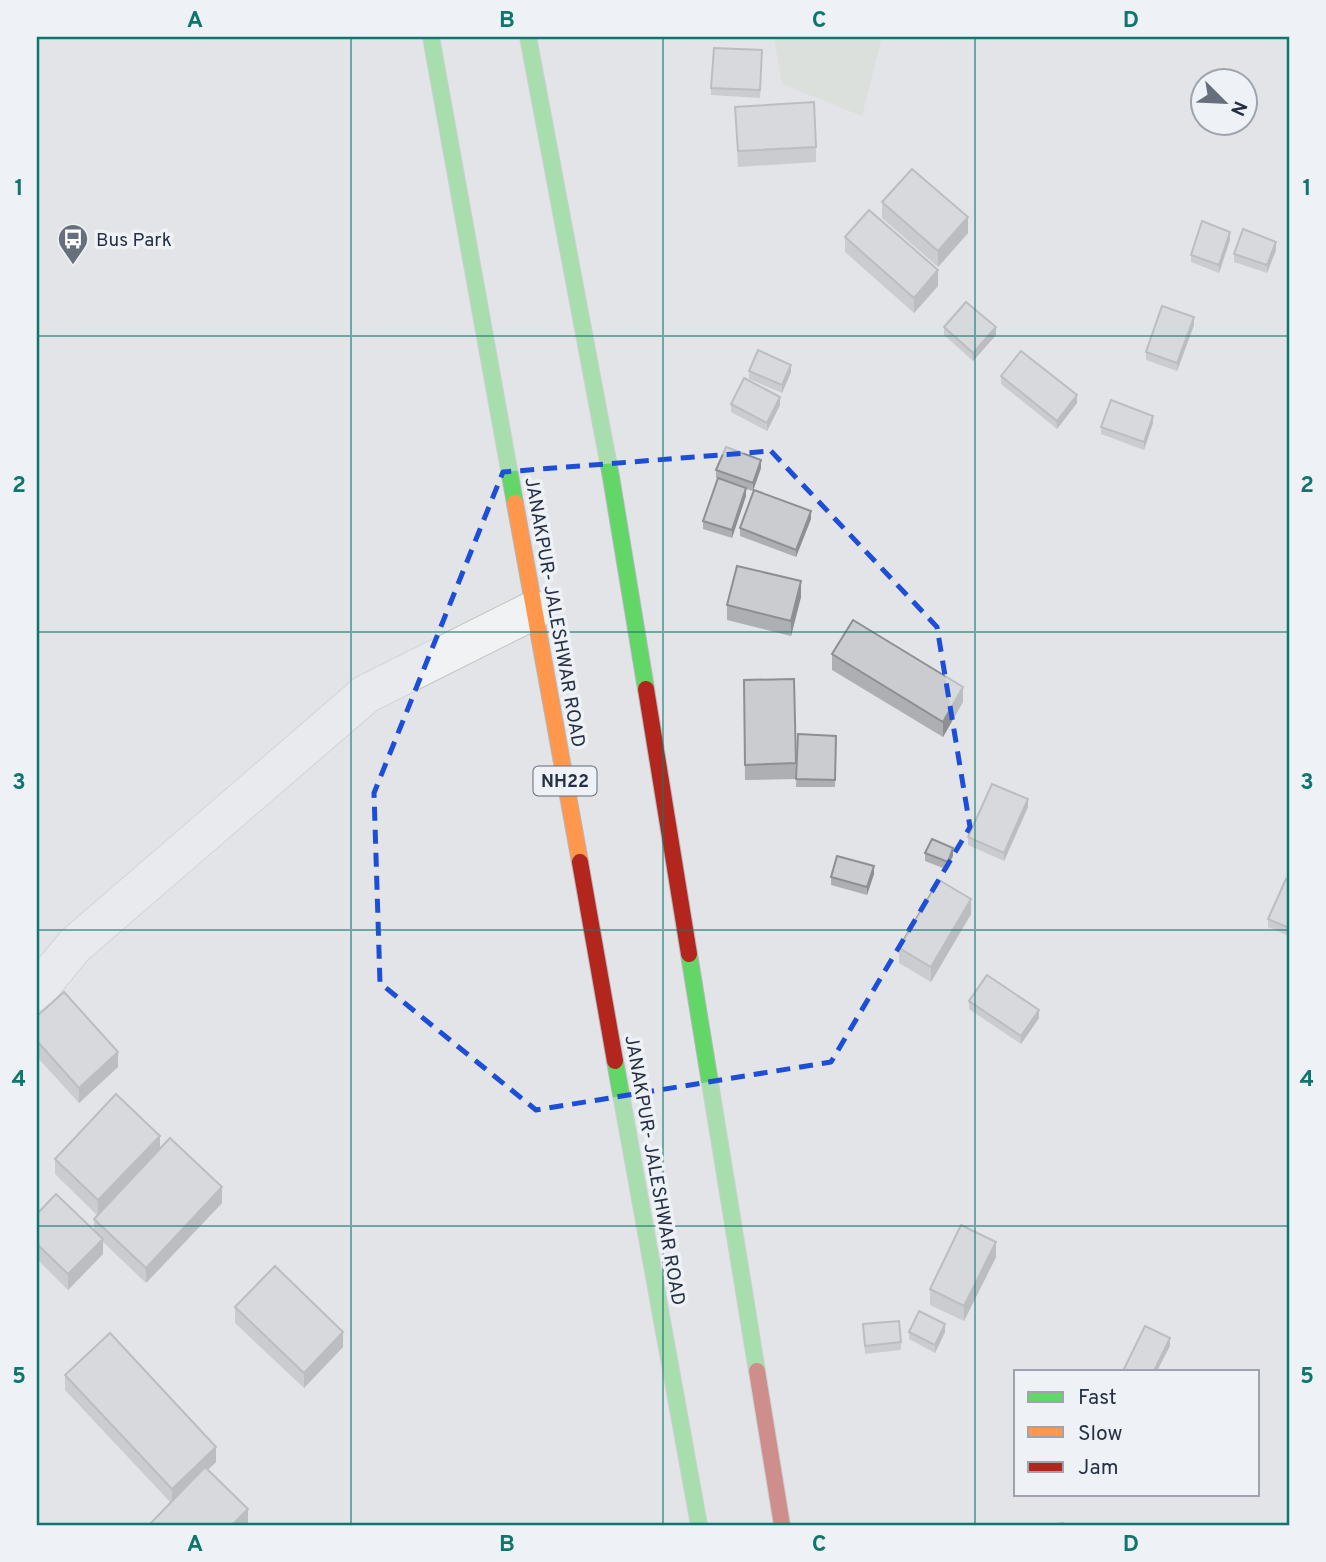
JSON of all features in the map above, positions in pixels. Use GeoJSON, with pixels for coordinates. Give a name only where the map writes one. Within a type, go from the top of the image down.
{"type":"FeatureCollection","features":[{"type":"Feature","properties":{"kind":"highway","name":"JANAKPUR- JALESHWAR ROAD"},"geometry":{"type":"LineString","coordinates":[[430,37],[699,1525]]}},
{"type":"Feature","properties":{"kind":"highway"},"geometry":{"type":"LineString","coordinates":[[528,37],[611,477],[782,1525]]}},
{"type":"Feature","properties":{"kind":"street"},"geometry":{"type":"LineString","coordinates":[[37,991],[75,946],[366,694],[534,610]]}},
{"type":"Feature","properties":{"kind":"highlighted area"},"geometry":{"type":"Polygon","coordinates":[[[771,451],[937,627],[970,827],[831,1062],[536,1110],[380,983],[374,793],[503,472],[771,451]]]}},
{"type":"Feature","properties":{"kind":"shaded area"},"geometry":{"type":"Polygon","coordinates":[[[774,37],[882,37],[862,116],[782,84],[774,37]]]}},
{"type":"Feature","properties":{"kind":"building"},"geometry":{"type":"Polygon","coordinates":[[[714,48],[762,50],[760,90],[711,88],[714,48]]]}},
{"type":"Feature","properties":{"kind":"building"},"geometry":{"type":"Polygon","coordinates":[[[814,102],[816,147],[738,151],[735,107],[814,102]]]}},
{"type":"Feature","properties":{"kind":"building"},"geometry":{"type":"Polygon","coordinates":[[[912,169],[968,217],[938,251],[882,202],[912,169]]]}},
{"type":"Feature","properties":{"kind":"building"},"geometry":{"type":"Polygon","coordinates":[[[869,210],[938,270],[914,298],[845,237],[869,210]]]}},
{"type":"Feature","properties":{"kind":"building"},"geometry":{"type":"Polygon","coordinates":[[[1202,221],[1230,232],[1219,265],[1191,255],[1202,221]]]}},
{"type":"Feature","properties":{"kind":"building"},"geometry":{"type":"Polygon","coordinates":[[[1243,229],[1276,242],[1267,265],[1234,254],[1243,229]]]}},
{"type":"Feature","properties":{"kind":"building"},"geometry":{"type":"Polygon","coordinates":[[[966,302],[996,327],[973,353],[944,327],[966,302]]]}},
{"type":"Feature","properties":{"kind":"building"},"geometry":{"type":"Polygon","coordinates":[[[1162,306],[1194,317],[1177,363],[1146,352],[1162,306]]]}},
{"type":"Feature","properties":{"kind":"building"},"geometry":{"type":"Polygon","coordinates":[[[758,350],[791,365],[782,385],[749,371],[758,350]]]}},
{"type":"Feature","properties":{"kind":"building"},"geometry":{"type":"Polygon","coordinates":[[[1021,351],[1077,395],[1057,421],[1001,376],[1021,351]]]}},
{"type":"Feature","properties":{"kind":"building"},"geometry":{"type":"Polygon","coordinates":[[[744,378],[780,397],[767,423],[731,404],[744,378]]]}},
{"type":"Feature","properties":{"kind":"building"},"geometry":{"type":"Polygon","coordinates":[[[1111,400],[1153,416],[1144,442],[1101,427],[1111,400]]]}},
{"type":"Feature","properties":{"kind":"building"},"geometry":{"type":"Polygon","coordinates":[[[726,447],[761,460],[753,483],[716,470],[726,447]]]}},
{"type":"Feature","properties":{"kind":"building"},"geometry":{"type":"Polygon","coordinates":[[[718,478],[746,488],[732,530],[703,521],[718,478]]]}},
{"type":"Feature","properties":{"kind":"building"},"geometry":{"type":"Polygon","coordinates":[[[754,490],[811,511],[796,550],[740,528],[754,490]]]}},
{"type":"Feature","properties":{"kind":"building"},"geometry":{"type":"Polygon","coordinates":[[[737,566],[801,581],[791,621],[727,605],[737,566]]]}},
{"type":"Feature","properties":{"kind":"building"},"geometry":{"type":"Polygon","coordinates":[[[853,620],[963,687],[943,722],[832,654],[853,620]]]}},
{"type":"Feature","properties":{"kind":"building"},"geometry":{"type":"Polygon","coordinates":[[[794,679],[796,763],[745,765],[744,680],[794,679]]]}},
{"type":"Feature","properties":{"kind":"building"},"geometry":{"type":"Polygon","coordinates":[[[798,734],[836,736],[835,780],[796,779],[798,734]]]}},
{"type":"Feature","properties":{"kind":"building"},"geometry":{"type":"Polygon","coordinates":[[[992,784],[1028,799],[1004,853],[968,837],[992,784]]]}},
{"type":"Feature","properties":{"kind":"building"},"geometry":{"type":"Polygon","coordinates":[[[932,839],[953,848],[948,862],[925,853],[932,839]]]}},
{"type":"Feature","properties":{"kind":"building"},"geometry":{"type":"Polygon","coordinates":[[[837,856],[874,866],[867,887],[831,877],[837,856]]]}},
{"type":"Feature","properties":{"kind":"building"},"geometry":{"type":"Polygon","coordinates":[[[1286,879],[1289,881],[1289,928],[1268,919],[1286,879]]]}},
{"type":"Feature","properties":{"kind":"building"},"geometry":{"type":"Polygon","coordinates":[[[939,880],[971,899],[931,967],[899,948],[939,880]]]}},
{"type":"Feature","properties":{"kind":"building"},"geometry":{"type":"Polygon","coordinates":[[[987,975],[1039,1010],[1021,1036],[969,1001],[987,975]]]}},
{"type":"Feature","properties":{"kind":"building"},"geometry":{"type":"Polygon","coordinates":[[[64,992],[118,1052],[79,1088],[37,1041],[37,1016],[64,992]]]}},
{"type":"Feature","properties":{"kind":"building"},"geometry":{"type":"Polygon","coordinates":[[[116,1094],[160,1136],[98,1200],[55,1159],[116,1094]]]}},
{"type":"Feature","properties":{"kind":"building"},"geometry":{"type":"Polygon","coordinates":[[[170,1138],[222,1187],[146,1268],[94,1219],[170,1138]]]}},
{"type":"Feature","properties":{"kind":"building"},"geometry":{"type":"Polygon","coordinates":[[[56,1194],[103,1239],[68,1274],[37,1244],[37,1214],[56,1194]]]}},
{"type":"Feature","properties":{"kind":"building"},"geometry":{"type":"Polygon","coordinates":[[[961,1225],[996,1242],[964,1306],[930,1289],[961,1225]]]}},
{"type":"Feature","properties":{"kind":"building"},"geometry":{"type":"Polygon","coordinates":[[[275,1266],[343,1332],[304,1373],[235,1307],[275,1266]]]}},
{"type":"Feature","properties":{"kind":"building"},"geometry":{"type":"Polygon","coordinates":[[[919,1311],[945,1324],[935,1345],[909,1332],[919,1311]]]}},
{"type":"Feature","properties":{"kind":"building"},"geometry":{"type":"Polygon","coordinates":[[[899,1321],[901,1342],[865,1346],[863,1324],[899,1321]]]}},
{"type":"Feature","properties":{"kind":"building"},"geometry":{"type":"Polygon","coordinates":[[[1145,1326],[1170,1338],[1154,1370],[1123,1370],[1145,1326]]]}},
{"type":"Feature","properties":{"kind":"building"},"geometry":{"type":"Polygon","coordinates":[[[110,1333],[216,1447],[172,1489],[65,1375],[110,1333]]]}},
{"type":"Feature","properties":{"kind":"building"},"geometry":{"type":"Polygon","coordinates":[[[205,1467],[248,1509],[232,1525],[149,1525],[205,1467]]]}},
{"type":"Feature","properties":{"kind":"traffic: fast"},"geometry":{"type":"LineString","coordinates":[[431,37],[515,503]]}},
{"type":"Feature","properties":{"kind":"traffic: fast"},"geometry":{"type":"LineString","coordinates":[[528,37],[611,477],[646,689]]}},
{"type":"Feature","properties":{"kind":"traffic: fast"},"geometry":{"type":"LineString","coordinates":[[689,954],[757,1371]]}},
{"type":"Feature","properties":{"kind":"traffic: fast"},"geometry":{"type":"LineString","coordinates":[[615,1061],[699,1525]]}},
{"type":"Feature","properties":{"kind":"traffic: slow"},"geometry":{"type":"LineString","coordinates":[[515,503],[580,862]]}},
{"type":"Feature","properties":{"kind":"traffic: jam"},"geometry":{"type":"LineString","coordinates":[[646,689],[689,954]]}},
{"type":"Feature","properties":{"kind":"traffic: jam"},"geometry":{"type":"LineString","coordinates":[[580,862],[615,1061]]}},
{"type":"Feature","properties":{"kind":"traffic: jam"},"geometry":{"type":"LineString","coordinates":[[757,1371],[782,1525]]}},
{"type":"Feature","properties":{"kind":"place","name":"Bus Park"},"geometry":{"type":"Point","coordinates":[73,266]}}]}
